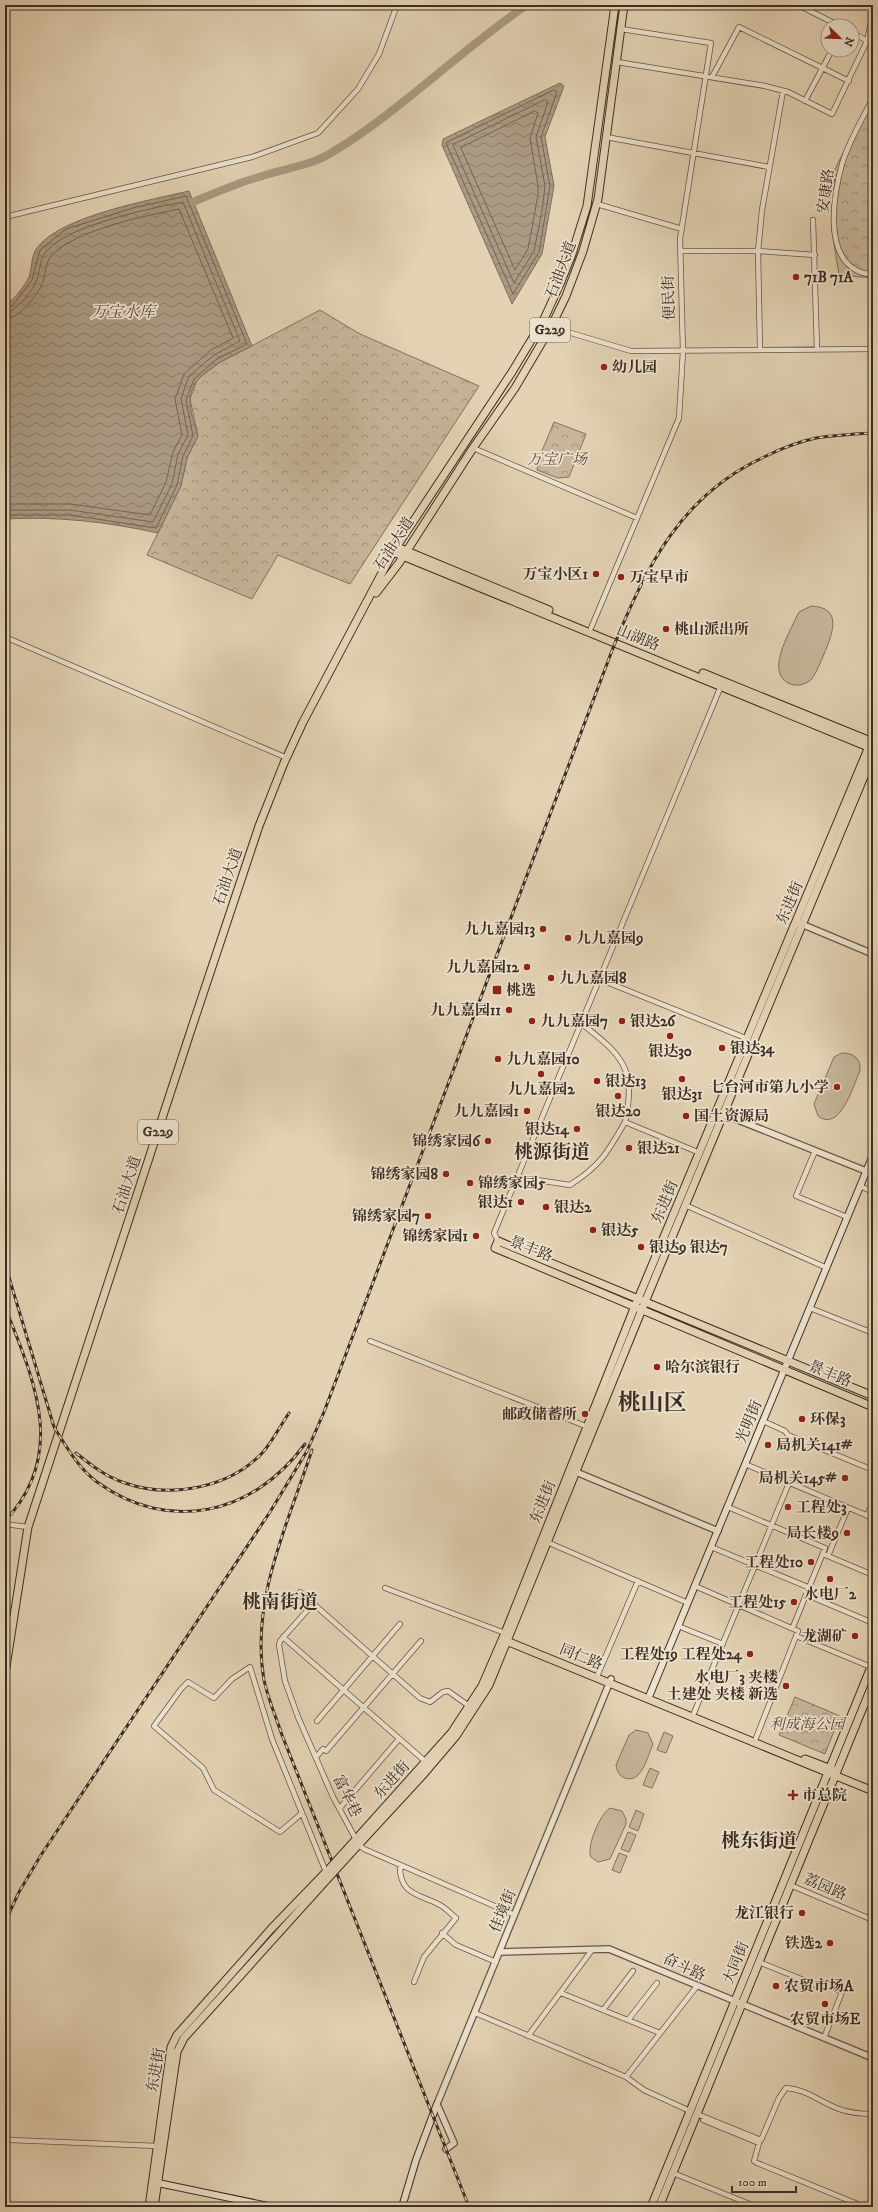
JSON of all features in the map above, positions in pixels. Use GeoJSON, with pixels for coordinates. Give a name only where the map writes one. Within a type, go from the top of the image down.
{"type":"FeatureCollection","features":[{"type":"Feature","properties":{"kind":"main road","name":"石油大道"},"geometry":{"type":"LineString","coordinates":[[5,1673],[28,1527],[232,904],[259,826],[287,758],[310,709],[395,550],[512,372],[539,326],[560,284],[572,254],[587,206],[615,5]]}},
{"type":"Feature","properties":{"kind":"main road","name":"石油大道"},"geometry":{"type":"LineString","coordinates":[[364,610],[515,388],[551,327],[566,296],[583,251],[597,204],[624,5]]}},
{"type":"Feature","properties":{"kind":"main road","name":"山湖路"},"geometry":{"type":"LineString","coordinates":[[395,550],[872,743]]}},
{"type":"Feature","properties":{"kind":"main road","name":"山湖路"},"geometry":{"type":"LineString","coordinates":[[404,553],[721,686],[872,743]]}},
{"type":"Feature","properties":{"kind":"main road","name":"东进街"},"geometry":{"type":"LineString","coordinates":[[148,2207],[171,2047],[177,2035],[271,1929],[422,1776],[456,1736],[489,1684],[505,1637],[590,1428],[639,1308],[685,1205],[723,1114],[872,743]]}},
{"type":"Feature","properties":{"kind":"main road","name":"东进街"},"geometry":{"type":"LineString","coordinates":[[642,1301],[700,1153],[748,1039],[873,754]]}},
{"type":"Feature","properties":{"kind":"main road","name":"光明街"},"geometry":{"type":"LineString","coordinates":[[649,1697],[873,1155]]}},
{"type":"Feature","properties":{"kind":"main road","name":"景丰路"},"geometry":{"type":"LineString","coordinates":[[873,1396],[498,1241],[495,1248],[873,1407]]}},
{"type":"Feature","properties":{"kind":"main road","name":"东进街"},"geometry":{"type":"LineString","coordinates":[[358,1842],[452,1732],[482,1686],[547,1542],[576,1472],[590,1428]]}},
{"type":"Feature","properties":{"kind":"main road","name":"同仁路"},"geometry":{"type":"LineString","coordinates":[[505,1637],[598,1674],[610,1681]]}},
{"type":"Feature","properties":{"kind":"main road","name":"同仁路"},"geometry":{"type":"LineString","coordinates":[[505,1637],[832,1772],[873,1786]]}},
{"type":"Feature","properties":{"kind":"main road","name":"大同街"},"geometry":{"type":"LineString","coordinates":[[659,2207],[696,2116],[737,2003],[759,1962],[790,1885],[872,1665]]}},
{"type":"Feature","properties":{"kind":"main road","name":"大同街"},"geometry":{"type":"LineString","coordinates":[[651,2207],[832,1772],[873,1683]]}},
{"type":"Feature","properties":{"kind":"main road","name":"同仁路"},"geometry":{"type":"LineString","coordinates":[[649,1697],[756,1738],[873,1791]]}},
{"type":"Feature","properties":{"kind":"main road","name":"东进街"},"geometry":{"type":"LineString","coordinates":[[154,2207],[177,2052],[184,2038],[328,1872]]}},
{"type":"Feature","properties":{"kind":"main road"},"geometry":{"type":"LineString","coordinates":[[402,2207],[416,2160],[437,2104]]}},
{"type":"Feature","properties":{"kind":"main road"},"geometry":{"type":"LineString","coordinates":[[158,2183],[273,2207]]}},
{"type":"Feature","properties":{"kind":"street"},"geometry":{"type":"LineString","coordinates":[[5,217],[252,158],[318,133],[358,89],[379,54],[397,5]]}},
{"type":"Feature","properties":{"kind":"street"},"geometry":{"type":"LineString","coordinates":[[800,6],[824,18]]}},
{"type":"Feature","properties":{"kind":"street"},"geometry":{"type":"LineString","coordinates":[[617,62],[738,80],[783,91],[832,114],[867,41],[873,12]]}},
{"type":"Feature","properties":{"kind":"street"},"geometry":{"type":"LineString","coordinates":[[712,77],[739,27],[849,81]]}},
{"type":"Feature","properties":{"kind":"street","name":"便民街"},"geometry":{"type":"LineString","coordinates":[[590,628],[680,418],[683,351],[680,251],[693,152],[711,43],[621,29]]}},
{"type":"Feature","properties":{"kind":"street"},"geometry":{"type":"LineString","coordinates":[[860,37],[867,41]]}},
{"type":"Feature","properties":{"kind":"street"},"geometry":{"type":"LineString","coordinates":[[805,101],[828,58]]}},
{"type":"Feature","properties":{"kind":"street"},"geometry":{"type":"LineString","coordinates":[[760,350],[758,251],[762,210],[783,91]]}},
{"type":"Feature","properties":{"kind":"street","name":"安康路"},"geometry":{"type":"LineString","coordinates":[[873,98],[852,138],[842,163],[836,190],[834,222],[838,250],[848,264],[858,271],[873,275]]}},
{"type":"Feature","properties":{"kind":"street"},"geometry":{"type":"LineString","coordinates":[[606,137],[770,167]]}},
{"type":"Feature","properties":{"kind":"street"},"geometry":{"type":"LineString","coordinates":[[597,204],[682,230]]}},
{"type":"Feature","properties":{"kind":"street"},"geometry":{"type":"LineString","coordinates":[[813,220],[817,349]]}},
{"type":"Feature","properties":{"kind":"street"},"geometry":{"type":"LineString","coordinates":[[680,251],[758,251],[815,255]]}},
{"type":"Feature","properties":{"kind":"street"},"geometry":{"type":"LineString","coordinates":[[539,326],[551,327],[631,351],[873,349]]}},
{"type":"Feature","properties":{"kind":"street"},"geometry":{"type":"LineString","coordinates":[[473,448],[637,518]]}},
{"type":"Feature","properties":{"kind":"street"},"geometry":{"type":"LineString","coordinates":[[5,637],[287,758]]}},
{"type":"Feature","properties":{"kind":"street"},"geometry":{"type":"LineString","coordinates":[[498,1241],[494,1233],[721,686]]}},
{"type":"Feature","properties":{"kind":"street"},"geometry":{"type":"LineString","coordinates":[[799,923],[873,954]]}},
{"type":"Feature","properties":{"kind":"street"},"geometry":{"type":"LineString","coordinates":[[599,979],[748,1039]]}},
{"type":"Feature","properties":{"kind":"street"},"geometry":{"type":"LineString","coordinates":[[517,1177],[570,1185],[590,1172],[598,1164],[625,1122],[630,1091],[627,1074],[613,1048],[581,1023]]}},
{"type":"Feature","properties":{"kind":"street"},"geometry":{"type":"LineString","coordinates":[[723,1114],[866,1171]]}},
{"type":"Feature","properties":{"kind":"street"},"geometry":{"type":"LineString","coordinates":[[625,1122],[700,1153]]}},
{"type":"Feature","properties":{"kind":"street"},"geometry":{"type":"LineString","coordinates":[[815,1151],[796,1196],[847,1217]]}},
{"type":"Feature","properties":{"kind":"street"},"geometry":{"type":"LineString","coordinates":[[860,1186],[873,1192]]}},
{"type":"Feature","properties":{"kind":"street"},"geometry":{"type":"LineString","coordinates":[[685,1205],[826,1268]]}},
{"type":"Feature","properties":{"kind":"street"},"geometry":{"type":"LineString","coordinates":[[810,1308],[873,1333]]}},
{"type":"Feature","properties":{"kind":"street"},"geometry":{"type":"LineString","coordinates":[[370,1341],[590,1428]]}},
{"type":"Feature","properties":{"kind":"street"},"geometry":{"type":"LineString","coordinates":[[763,1421],[786,1431],[788,1435],[873,1470]]}},
{"type":"Feature","properties":{"kind":"street"},"geometry":{"type":"LineString","coordinates":[[745,1464],[873,1518]]}},
{"type":"Feature","properties":{"kind":"street"},"geometry":{"type":"LineString","coordinates":[[576,1472],[718,1531]]}},
{"type":"Feature","properties":{"kind":"street"},"geometry":{"type":"LineString","coordinates":[[694,1713],[789,1483]]}},
{"type":"Feature","properties":{"kind":"street"},"geometry":{"type":"LineString","coordinates":[[867,1516],[873,1501]]}},
{"type":"Feature","properties":{"kind":"street"},"geometry":{"type":"LineString","coordinates":[[728,1507],[825,1548],[793,1627]]}},
{"type":"Feature","properties":{"kind":"street"},"geometry":{"type":"LineString","coordinates":[[828,1556],[848,1508]]}},
{"type":"Feature","properties":{"kind":"street"},"geometry":{"type":"LineString","coordinates":[[5,1524],[28,1527]]}},
{"type":"Feature","properties":{"kind":"street"},"geometry":{"type":"LineString","coordinates":[[547,1542],[688,1603]]}},
{"type":"Feature","properties":{"kind":"street"},"geometry":{"type":"LineString","coordinates":[[711,1547],[810,1588]]}},
{"type":"Feature","properties":{"kind":"street"},"geometry":{"type":"LineString","coordinates":[[823,1554],[873,1575]]}},
{"type":"Feature","properties":{"kind":"street"},"geometry":{"type":"LineString","coordinates":[[598,1674],[638,1581]]}},
{"type":"Feature","properties":{"kind":"street"},"geometry":{"type":"LineString","coordinates":[[695,1586],[793,1627],[798,1631],[756,1738]]}},
{"type":"Feature","properties":{"kind":"street"},"geometry":{"type":"LineString","coordinates":[[385,1588],[505,1637]]}},
{"type":"Feature","properties":{"kind":"street"},"geometry":{"type":"LineString","coordinates":[[300,1592],[372,1657],[425,1701],[434,1700],[439,1694],[448,1691],[469,1706]]}},
{"type":"Feature","properties":{"kind":"street"},"geometry":{"type":"LineString","coordinates":[[807,1595],[873,1624]]}},
{"type":"Feature","properties":{"kind":"street"},"geometry":{"type":"LineString","coordinates":[[312,1604],[283,1637],[426,1762]]}},
{"type":"Feature","properties":{"kind":"street"},"geometry":{"type":"LineString","coordinates":[[317,1721],[400,1624]]}},
{"type":"Feature","properties":{"kind":"street"},"geometry":{"type":"LineString","coordinates":[[678,1626],[723,1644]]}},
{"type":"Feature","properties":{"kind":"street"},"geometry":{"type":"LineString","coordinates":[[796,1636],[872,1665]]}},
{"type":"Feature","properties":{"kind":"street","name":"富华巷"},"geometry":{"type":"LineString","coordinates":[[283,1637],[278,1645],[285,1681],[316,1758],[339,1809],[358,1842]]}},
{"type":"Feature","properties":{"kind":"street"},"geometry":{"type":"LineString","coordinates":[[316,1758],[323,1749],[326,1751],[421,1641]]}},
{"type":"Feature","properties":{"kind":"street"},"geometry":{"type":"LineString","coordinates":[[302,1814],[280,1832],[214,1790],[203,1768],[154,1726],[181,1689],[188,1682],[214,1698],[232,1679],[250,1667],[272,1739],[302,1814],[328,1872]]}},
{"type":"Feature","properties":{"kind":"street","name":"佳境街"},"geometry":{"type":"LineString","coordinates":[[437,2104],[610,1681]]}},
{"type":"Feature","properties":{"kind":"street"},"geometry":{"type":"LineString","coordinates":[[865,1703],[873,1706]]}},
{"type":"Feature","properties":{"kind":"street"},"geometry":{"type":"LineString","coordinates":[[339,1809],[399,1739]]}},
{"type":"Feature","properties":{"kind":"street"},"geometry":{"type":"LineString","coordinates":[[358,1842],[364,1849],[515,1915]]}},
{"type":"Feature","properties":{"kind":"street"},"geometry":{"type":"LineString","coordinates":[[400,1865],[404,1886],[413,1894],[440,1905],[456,1918],[424,1956],[414,1982]]}},
{"type":"Feature","properties":{"kind":"street","name":"荔园路"},"geometry":{"type":"LineString","coordinates":[[790,1885],[873,1920]]}},
{"type":"Feature","properties":{"kind":"street"},"geometry":{"type":"LineString","coordinates":[[442,1933],[456,1945],[496,1962]]}},
{"type":"Feature","properties":{"kind":"street","name":"奋斗路"},"geometry":{"type":"LineString","coordinates":[[500,1952],[609,1949],[660,1968],[737,2003],[873,2058]]}},
{"type":"Feature","properties":{"kind":"street"},"geometry":{"type":"LineString","coordinates":[[528,2036],[592,1950]]}},
{"type":"Feature","properties":{"kind":"street"},"geometry":{"type":"LineString","coordinates":[[759,1962],[821,1987],[828,1986],[842,1992],[824,2038]]}},
{"type":"Feature","properties":{"kind":"street"},"geometry":{"type":"LineString","coordinates":[[604,2010],[633,1971]]}},
{"type":"Feature","properties":{"kind":"street"},"geometry":{"type":"LineString","coordinates":[[628,2020],[657,1983]]}},
{"type":"Feature","properties":{"kind":"street"},"geometry":{"type":"LineString","coordinates":[[626,2077],[697,1986]]}},
{"type":"Feature","properties":{"kind":"street"},"geometry":{"type":"LineString","coordinates":[[561,1993],[660,2033]]}},
{"type":"Feature","properties":{"kind":"street"},"geometry":{"type":"LineString","coordinates":[[475,2013],[626,2077],[644,2090],[690,2111]]}},
{"type":"Feature","properties":{"kind":"street"},"geometry":{"type":"LineString","coordinates":[[696,2116],[760,2140],[779,2098],[786,2088],[807,2092],[839,2109],[854,2113],[873,2114]]}},
{"type":"Feature","properties":{"kind":"street"},"geometry":{"type":"LineString","coordinates":[[437,2104],[454,2143],[446,2149]]}},
{"type":"Feature","properties":{"kind":"street"},"geometry":{"type":"LineString","coordinates":[[696,2116],[758,2143],[754,2161],[756,2163],[866,2207],[873,2202]]}},
{"type":"Feature","properties":{"kind":"street"},"geometry":{"type":"LineString","coordinates":[[5,2137],[11,2140],[157,2146]]}},
{"type":"Feature","properties":{"kind":"street"},"geometry":{"type":"LineString","coordinates":[[673,2173],[756,2207]]}},
{"type":"Feature","properties":{"kind":"green space"},"geometry":{"type":"Polygon","coordinates":[[[873,94],[873,278],[839,275],[832,231],[835,169],[873,94]]]}},
{"type":"Feature","properties":{"kind":"green space"},"geometry":{"type":"Polygon","coordinates":[[[320,310],[360,334],[479,386],[350,584],[278,555],[252,599],[147,555],[181,486],[187,458],[198,436],[190,399],[197,380],[219,363],[320,310]]]}},
{"type":"Feature","properties":{"kind":"green space","name":"万宝广场"},"geometry":{"type":"Polygon","coordinates":[[[554,422],[586,434],[569,477],[558,478],[537,470],[539,458],[554,422]]]}},
{"type":"Feature","properties":{"kind":"green space"},"geometry":{"type":"Polygon","coordinates":[[[811,606],[828,611],[832,617],[832,631],[820,664],[811,680],[800,685],[794,685],[788,683],[782,677],[779,670],[779,661],[785,642],[799,612],[811,606]]]}},
{"type":"Feature","properties":{"kind":"green space","name":"七台河市第九小学"},"geometry":{"type":"Polygon","coordinates":[[[842,1053],[850,1054],[858,1060],[860,1071],[845,1106],[833,1118],[826,1120],[818,1116],[814,1104],[834,1057],[842,1053]]]}},
{"type":"Feature","properties":{"kind":"green space","name":"利成海公园"},"geometry":{"type":"Polygon","coordinates":[[[795,1697],[840,1716],[825,1754],[779,1735],[795,1697]]]}},
{"type":"Feature","properties":{"kind":"green space"},"geometry":{"type":"Polygon","coordinates":[[[636,1730],[648,1733],[653,1744],[644,1767],[636,1777],[631,1779],[621,1776],[616,1765],[629,1735],[636,1730]]]}},
{"type":"Feature","properties":{"kind":"green space"},"geometry":{"type":"Polygon","coordinates":[[[664,1732],[673,1736],[666,1753],[657,1750],[664,1732]]]}},
{"type":"Feature","properties":{"kind":"green space"},"geometry":{"type":"Polygon","coordinates":[[[650,1768],[659,1772],[652,1788],[643,1785],[650,1768]]]}},
{"type":"Feature","properties":{"kind":"green space"},"geometry":{"type":"Polygon","coordinates":[[[610,1808],[622,1811],[626,1819],[626,1824],[610,1859],[598,1862],[591,1857],[590,1846],[598,1824],[606,1811],[610,1808]]]}},
{"type":"Feature","properties":{"kind":"green space"},"geometry":{"type":"Polygon","coordinates":[[[636,1810],[644,1814],[638,1831],[629,1827],[636,1810]]]}},
{"type":"Feature","properties":{"kind":"green space"},"geometry":{"type":"Polygon","coordinates":[[[628,1832],[636,1835],[629,1852],[621,1849],[628,1832]]]}},
{"type":"Feature","properties":{"kind":"green space"},"geometry":{"type":"Polygon","coordinates":[[[619,1853],[627,1856],[620,1873],[612,1870],[619,1853]]]}},
{"type":"Feature","properties":{"kind":"water"},"geometry":{"type":"Polygon","coordinates":[[[560,83],[564,86],[545,137],[554,186],[542,254],[512,304],[442,145],[443,139],[560,83]]]}},
{"type":"Feature","properties":{"kind":"water","name":"万宝水库"},"geometry":{"type":"Polygon","coordinates":[[[189,191],[252,346],[214,366],[197,381],[192,390],[190,405],[198,436],[187,458],[181,486],[158,533],[101,523],[63,519],[5,519],[5,305],[15,297],[27,281],[35,251],[49,237],[65,227],[85,218],[130,205],[189,191]]]}},
{"type":"Feature","properties":{"kind":"waterway"},"geometry":{"type":"LineString","coordinates":[[193,202],[242,182],[305,164],[331,153],[382,119],[502,23],[527,5]]}},
{"type":"Feature","properties":{"kind":"railway"},"geometry":{"type":"LineString","coordinates":[[5,1922],[19,1892],[41,1855],[270,1512],[307,1451],[324,1412],[613,648],[639,589],[653,562],[670,536],[688,513],[710,491],[735,473],[770,454],[789,446],[816,438],[873,433]]}},
{"type":"Feature","properties":{"kind":"railway"},"geometry":{"type":"LineString","coordinates":[[5,1264],[54,1427],[78,1463],[97,1482],[124,1498],[153,1508],[181,1512],[208,1509],[235,1501],[261,1487],[284,1468],[305,1444]]}},
{"type":"Feature","properties":{"kind":"railway"},"geometry":{"type":"LineString","coordinates":[[5,1307],[26,1362],[40,1416],[40,1443],[36,1470],[24,1496],[5,1521]]}},
{"type":"Feature","properties":{"kind":"railway"},"geometry":{"type":"LineString","coordinates":[[76,1453],[105,1474],[125,1483],[143,1488],[180,1490],[199,1487],[218,1482],[235,1474],[250,1464],[264,1451],[289,1413]]}},
{"type":"Feature","properties":{"kind":"railway"},"geometry":{"type":"LineString","coordinates":[[312,1450],[283,1534],[267,1592],[262,1621],[261,1650],[264,1680],[282,1735],[469,2207]]}},
{"type":"Feature","properties":{"kind":"place","name":"71B 71A"},"geometry":{"type":"Point","coordinates":[796,277]}},
{"type":"Feature","properties":{"kind":"place","name":"幼儿园"},"geometry":{"type":"Point","coordinates":[604,367]}},
{"type":"Feature","properties":{"kind":"place","name":"万宝小区1"},"geometry":{"type":"Point","coordinates":[596,574]}},
{"type":"Feature","properties":{"kind":"place","name":"万宝早市"},"geometry":{"type":"Point","coordinates":[621,577]}},
{"type":"Feature","properties":{"kind":"place","name":"桃山派出所"},"geometry":{"type":"Point","coordinates":[666,629]}},
{"type":"Feature","properties":{"kind":"place","name":"九九嘉园13"},"geometry":{"type":"Point","coordinates":[543,929]}},
{"type":"Feature","properties":{"kind":"place","name":"九九嘉园9"},"geometry":{"type":"Point","coordinates":[568,938]}},
{"type":"Feature","properties":{"kind":"place","name":"九九嘉园12"},"geometry":{"type":"Point","coordinates":[527,967]}},
{"type":"Feature","properties":{"kind":"place","name":"九九嘉园8"},"geometry":{"type":"Point","coordinates":[551,978]}},
{"type":"Feature","properties":{"kind":"place","name":"桃选"},"geometry":{"type":"Point","coordinates":[497,990]}},
{"type":"Feature","properties":{"kind":"place","name":"九九嘉园11"},"geometry":{"type":"Point","coordinates":[509,1010]}},
{"type":"Feature","properties":{"kind":"place","name":"九九嘉园7"},"geometry":{"type":"Point","coordinates":[532,1021]}},
{"type":"Feature","properties":{"kind":"place","name":"银达26"},"geometry":{"type":"Point","coordinates":[622,1021]}},
{"type":"Feature","properties":{"kind":"place","name":"银达30"},"geometry":{"type":"Point","coordinates":[670,1036]}},
{"type":"Feature","properties":{"kind":"place","name":"银达34"},"geometry":{"type":"Point","coordinates":[722,1048]}},
{"type":"Feature","properties":{"kind":"place","name":"九九嘉园10"},"geometry":{"type":"Point","coordinates":[498,1059]}},
{"type":"Feature","properties":{"kind":"place","name":"九九嘉园2"},"geometry":{"type":"Point","coordinates":[541,1074]}},
{"type":"Feature","properties":{"kind":"place","name":"银达31"},"geometry":{"type":"Point","coordinates":[682,1079]}},
{"type":"Feature","properties":{"kind":"place","name":"银达13"},"geometry":{"type":"Point","coordinates":[597,1081]}},
{"type":"Feature","properties":{"kind":"place","name":"七台河市第九小学"},"geometry":{"type":"Point","coordinates":[837,1087]}},
{"type":"Feature","properties":{"kind":"place","name":"银达20"},"geometry":{"type":"Point","coordinates":[618,1096]}},
{"type":"Feature","properties":{"kind":"place","name":"九九嘉园1"},"geometry":{"type":"Point","coordinates":[527,1111]}},
{"type":"Feature","properties":{"kind":"place","name":"国土资源局"},"geometry":{"type":"Point","coordinates":[686,1116]}},
{"type":"Feature","properties":{"kind":"place","name":"银达14"},"geometry":{"type":"Point","coordinates":[577,1129]}},
{"type":"Feature","properties":{"kind":"place","name":"锦绣家园6"},"geometry":{"type":"Point","coordinates":[488,1141]}},
{"type":"Feature","properties":{"kind":"place","name":"银达21"},"geometry":{"type":"Point","coordinates":[629,1148]}},
{"type":"Feature","properties":{"kind":"place","name":"锦绣家园8"},"geometry":{"type":"Point","coordinates":[446,1174]}},
{"type":"Feature","properties":{"kind":"place","name":"锦绣家园5"},"geometry":{"type":"Point","coordinates":[470,1183]}},
{"type":"Feature","properties":{"kind":"place","name":"银达1"},"geometry":{"type":"Point","coordinates":[521,1202]}},
{"type":"Feature","properties":{"kind":"place","name":"银达2"},"geometry":{"type":"Point","coordinates":[546,1207]}},
{"type":"Feature","properties":{"kind":"place","name":"锦绣家园7"},"geometry":{"type":"Point","coordinates":[428,1216]}},
{"type":"Feature","properties":{"kind":"place","name":"银达5"},"geometry":{"type":"Point","coordinates":[593,1230]}},
{"type":"Feature","properties":{"kind":"place","name":"锦绣家园1"},"geometry":{"type":"Point","coordinates":[476,1236]}},
{"type":"Feature","properties":{"kind":"place","name":"银达9 银达7"},"geometry":{"type":"Point","coordinates":[641,1247]}},
{"type":"Feature","properties":{"kind":"place","name":"哈尔滨银行"},"geometry":{"type":"Point","coordinates":[657,1367]}},
{"type":"Feature","properties":{"kind":"place","name":"邮政储蓄所"},"geometry":{"type":"Point","coordinates":[585,1414]}},
{"type":"Feature","properties":{"kind":"place","name":"环保3"},"geometry":{"type":"Point","coordinates":[802,1419]}},
{"type":"Feature","properties":{"kind":"place","name":"局机关141#"},"geometry":{"type":"Point","coordinates":[768,1445]}},
{"type":"Feature","properties":{"kind":"place","name":"局机关145#"},"geometry":{"type":"Point","coordinates":[845,1478]}},
{"type":"Feature","properties":{"kind":"place","name":"工程处3"},"geometry":{"type":"Point","coordinates":[788,1507]}},
{"type":"Feature","properties":{"kind":"place","name":"局长楼9"},"geometry":{"type":"Point","coordinates":[847,1533]}},
{"type":"Feature","properties":{"kind":"place","name":"工程处10"},"geometry":{"type":"Point","coordinates":[811,1562]}},
{"type":"Feature","properties":{"kind":"place","name":"水电厂2"},"geometry":{"type":"Point","coordinates":[830,1579]}},
{"type":"Feature","properties":{"kind":"place","name":"工程处15"},"geometry":{"type":"Point","coordinates":[794,1602]}},
{"type":"Feature","properties":{"kind":"place","name":"龙湖矿"},"geometry":{"type":"Point","coordinates":[855,1636]}},
{"type":"Feature","properties":{"kind":"place","name":"工程处19 工程处24"},"geometry":{"type":"Point","coordinates":[750,1654]}},
{"type":"Feature","properties":{"kind":"place","name":"水电厂3 夹楼 土建处 夹楼 新选"},"geometry":{"type":"Point","coordinates":[786,1686]}},
{"type":"Feature","properties":{"kind":"place","name":"市总院"},"geometry":{"type":"Point","coordinates":[793,1795]}},
{"type":"Feature","properties":{"kind":"place","name":"龙江银行"},"geometry":{"type":"Point","coordinates":[802,1913]}},
{"type":"Feature","properties":{"kind":"place","name":"铁选2"},"geometry":{"type":"Point","coordinates":[830,1943]}},
{"type":"Feature","properties":{"kind":"place","name":"农贸市场A"},"geometry":{"type":"Point","coordinates":[776,1986]}},
{"type":"Feature","properties":{"kind":"place","name":"农贸市场E"},"geometry":{"type":"Point","coordinates":[825,2004]}},
{"type":"Feature","properties":{"kind":"district","name":"桃源街道"},"geometry":{"type":"Point","coordinates":[552,1152]}},
{"type":"Feature","properties":{"kind":"district","name":"桃山区"},"geometry":{"type":"Point","coordinates":[652,1403]}},
{"type":"Feature","properties":{"kind":"district","name":"桃南街道"},"geometry":{"type":"Point","coordinates":[280,1602]}},
{"type":"Feature","properties":{"kind":"district","name":"桃东街道"},"geometry":{"type":"Point","coordinates":[759,1841]}}]}
